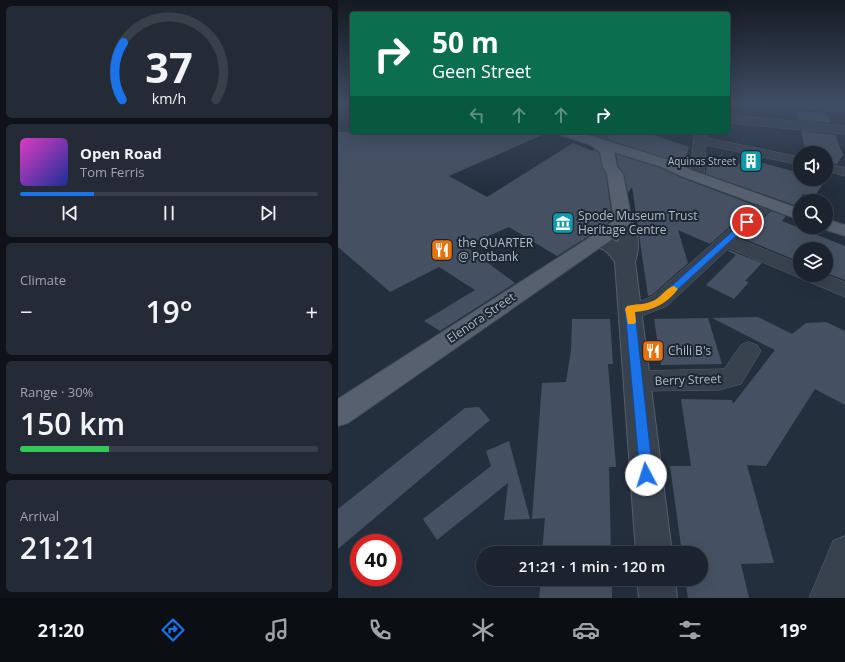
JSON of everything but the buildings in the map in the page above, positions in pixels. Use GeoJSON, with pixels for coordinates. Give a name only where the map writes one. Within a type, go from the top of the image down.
{"type":"FeatureCollection","features":[{"type":"Feature","properties":{"kind":"main road"},"geometry":{"type":"LineString","coordinates":[[574,134],[603,140],[793,212]]}},
{"type":"Feature","properties":{"kind":"main road"},"geometry":{"type":"LineString","coordinates":[[603,140],[610,167],[615,174],[623,221]]}},
{"type":"Feature","properties":{"kind":"main road"},"geometry":{"type":"LineString","coordinates":[[615,174],[622,166],[645,164],[692,175]]}},
{"type":"Feature","properties":{"kind":"main road","name":"Elenora Street"},"geometry":{"type":"LineString","coordinates":[[338,414],[612,231],[623,221]]}},
{"type":"Feature","properties":{"kind":"main road"},"geometry":{"type":"LineString","coordinates":[[833,226],[845,230]]}},
{"type":"Feature","properties":{"kind":"street"},"geometry":{"type":"LineString","coordinates":[[692,175],[701,136],[793,159]]}},
{"type":"Feature","properties":{"kind":"street"},"geometry":{"type":"LineString","coordinates":[[833,169],[845,172]]}},
{"type":"Feature","properties":{"kind":"street"},"geometry":{"type":"LineString","coordinates":[[630,309],[644,308],[660,301],[768,203]]}},
{"type":"Feature","properties":{"kind":"street"},"geometry":{"type":"LineString","coordinates":[[623,221],[628,232],[630,251],[625,262]]}},
{"type":"Feature","properties":{"kind":"street"},"geometry":{"type":"LineString","coordinates":[[597,241],[610,243],[617,247],[625,262],[653,546]]}},
{"type":"Feature","properties":{"kind":"street"},"geometry":{"type":"LineString","coordinates":[[727,241],[793,268]]}},
{"type":"Feature","properties":{"kind":"street"},"geometry":{"type":"LineString","coordinates":[[826,282],[845,290]]}},
{"type":"Feature","properties":{"kind":"street","name":"Berry Street"},"geometry":{"type":"LineString","coordinates":[[637,381],[719,380],[732,377],[749,351]]}},
{"type":"Feature","properties":{"kind":"street"},"geometry":{"type":"LineString","coordinates":[[827,598],[845,553]]}},
{"type":"Feature","properties":{"kind":"street"},"geometry":{"type":"LineString","coordinates":[[657,586],[658,598]]}},
{"type":"Feature","properties":{"kind":"slow traffic"},"geometry":{"type":"LineString","coordinates":[[631,322],[630,309],[644,308],[660,301],[674,289]]}},
{"type":"Feature","properties":{"kind":"place","name":"Aquinas Street"},"geometry":{"type":"Point","coordinates":[751,161]}},
{"type":"Feature","properties":{"kind":"place","name":"Spode Museum Trust Heritage Centre"},"geometry":{"type":"Point","coordinates":[563,223]}},
{"type":"Feature","properties":{"kind":"place","name":"the QUARTER @ Potbank"},"geometry":{"type":"Point","coordinates":[442,250]}},
{"type":"Feature","properties":{"kind":"place","name":"Chili B's"},"geometry":{"type":"Point","coordinates":[653,351]}},
{"type":"Feature","properties":{"kind":"route"},"geometry":{"type":"LineString","coordinates":[[646,475],[630,309],[644,308],[660,301],[747,222]]}}]}
